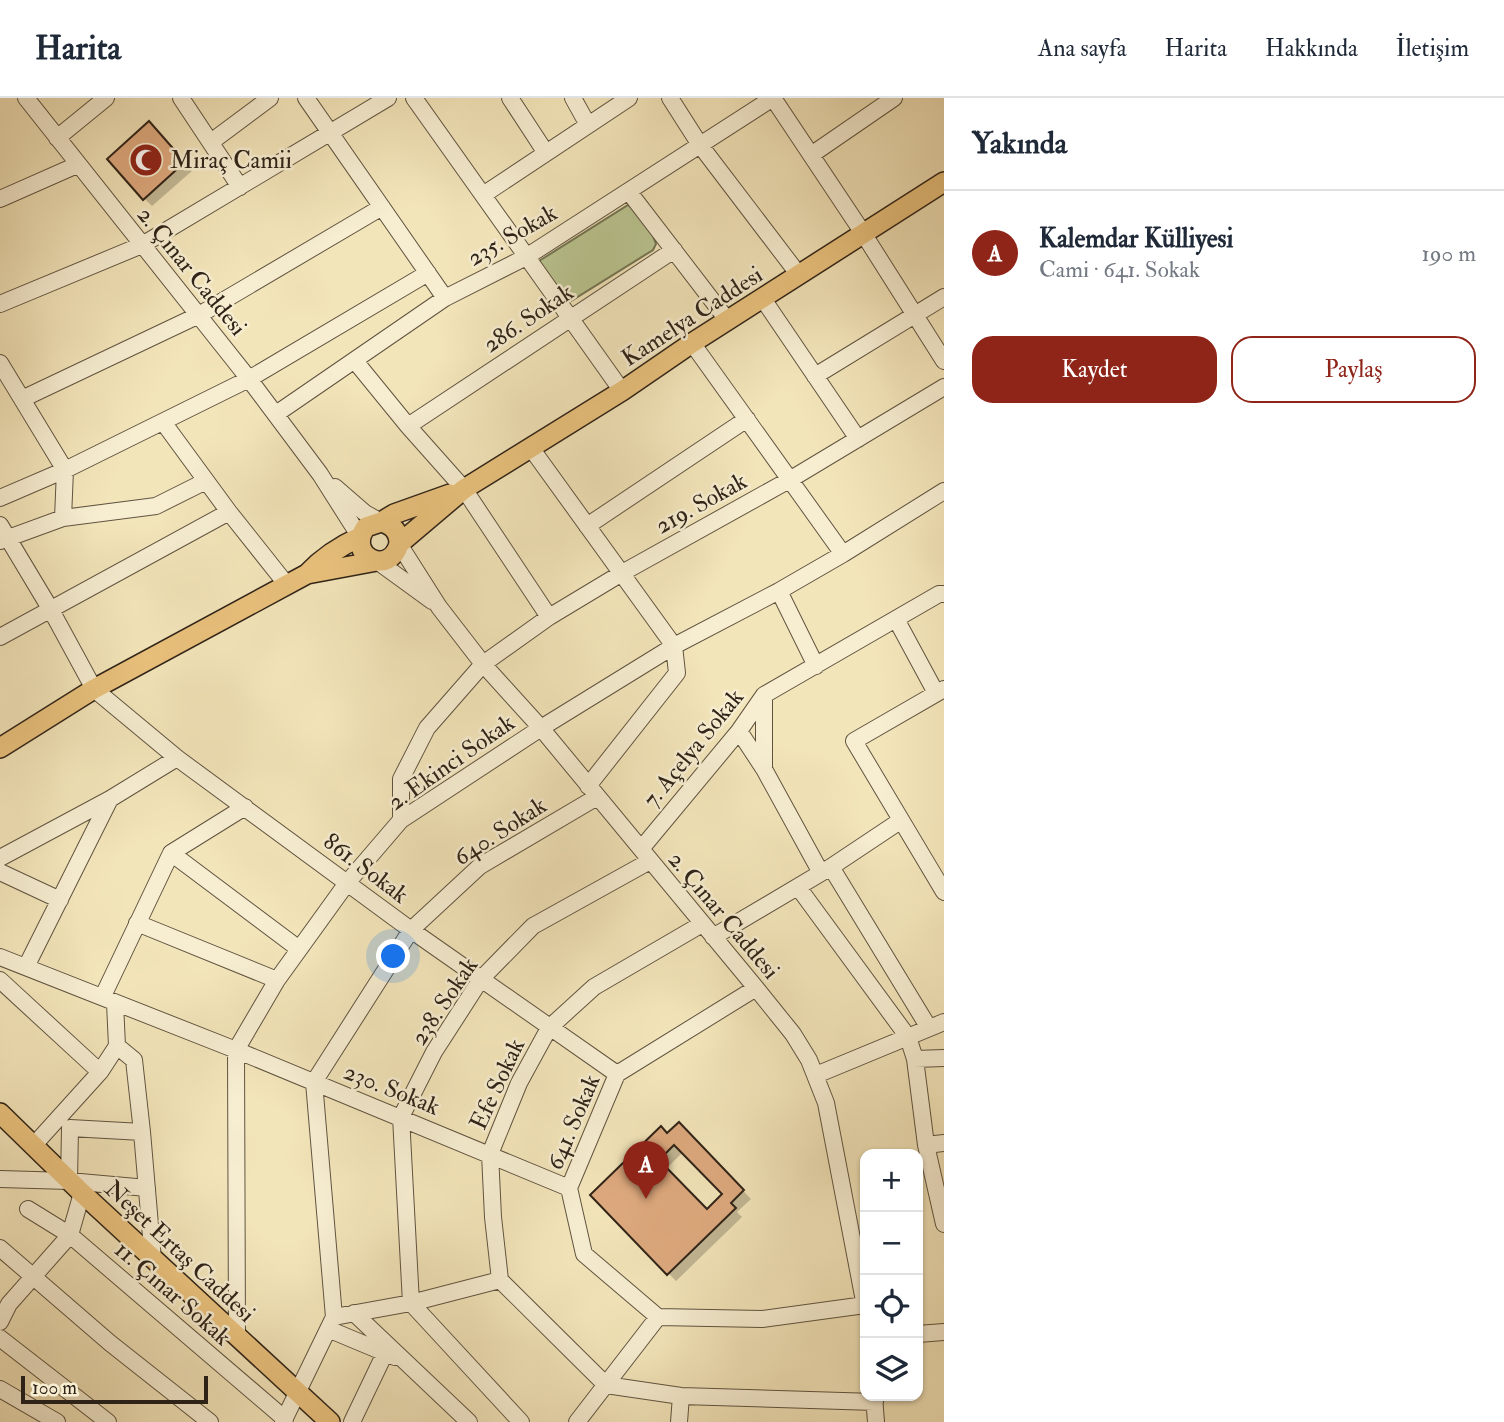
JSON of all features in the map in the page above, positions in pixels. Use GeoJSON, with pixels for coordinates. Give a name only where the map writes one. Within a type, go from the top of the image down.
{"type":"FeatureCollection","features":[{"type":"Feature","properties":{"kind":"main road","name":"Kamelya Caddesi"},"geometry":{"type":"LineString","coordinates":[[464,489],[622,391],[692,343],[944,182]]}},
{"type":"Feature","properties":{"kind":"main road"},"geometry":{"type":"LineString","coordinates":[[377,561],[361,550],[360,537],[366,527],[464,489]]}},
{"type":"Feature","properties":{"kind":"main road"},"geometry":{"type":"LineString","coordinates":[[399,544],[464,489]]}},
{"type":"Feature","properties":{"kind":"main road"},"geometry":{"type":"LineString","coordinates":[[0,748],[94,689],[307,575],[389,559],[397,550],[399,538],[393,527],[381,522]]}},
{"type":"Feature","properties":{"kind":"main road"},"geometry":{"type":"LineString","coordinates":[[307,575],[319,561],[360,537]]}},
{"type":"Feature","properties":{"kind":"main road","name":"Neşet Ertaş Caddesi"},"geometry":{"type":"LineString","coordinates":[[0,1112],[76,1187],[331,1422]]}},
{"type":"Feature","properties":{"kind":"street","name":"2. Çınar Caddesi"},"geometry":{"type":"LineString","coordinates":[[26,98],[77,165],[200,315],[320,474]]}},
{"type":"Feature","properties":{"kind":"street"},"geometry":{"type":"LineString","coordinates":[[57,138],[106,98]]}},
{"type":"Feature","properties":{"kind":"street"},"geometry":{"type":"LineString","coordinates":[[204,98],[185,103],[240,187]]}},
{"type":"Feature","properties":{"kind":"street"},"geometry":{"type":"LineString","coordinates":[[211,142],[270,98]]}},
{"type":"Feature","properties":{"kind":"street"},"geometry":{"type":"LineString","coordinates":[[306,98],[445,298]]}},
{"type":"Feature","properties":{"kind":"street"},"geometry":{"type":"LineString","coordinates":[[0,304],[142,245],[388,98]]}},
{"type":"Feature","properties":{"kind":"street"},"geometry":{"type":"LineString","coordinates":[[414,98],[622,391]]}},
{"type":"Feature","properties":{"kind":"street"},"geometry":{"type":"LineString","coordinates":[[510,98],[546,153]]}},
{"type":"Feature","properties":{"kind":"street"},"geometry":{"type":"LineString","coordinates":[[573,98],[588,125]]}},
{"type":"Feature","properties":{"kind":"street"},"geometry":{"type":"LineString","coordinates":[[483,195],[629,98]]}},
{"type":"Feature","properties":{"kind":"street"},"geometry":{"type":"LineString","coordinates":[[670,98],[700,145],[799,275]]}},
{"type":"Feature","properties":{"kind":"street"},"geometry":{"type":"LineString","coordinates":[[773,98],[944,361]]}},
{"type":"Feature","properties":{"kind":"street","name":"235. Sokak"},"geometry":{"type":"LineString","coordinates":[[276,414],[445,298],[526,257],[773,98]]}},
{"type":"Feature","properties":{"kind":"street"},"geometry":{"type":"LineString","coordinates":[[811,155],[894,98]]}},
{"type":"Feature","properties":{"kind":"street"},"geometry":{"type":"LineString","coordinates":[[0,199],[77,165]]}},
{"type":"Feature","properties":{"kind":"street"},"geometry":{"type":"LineString","coordinates":[[629,192],[728,321]]}},
{"type":"Feature","properties":{"kind":"street"},"geometry":{"type":"LineString","coordinates":[[22,399],[200,315],[382,207]]}},
{"type":"Feature","properties":{"kind":"street","name":"286. Sokak"},"geometry":{"type":"LineString","coordinates":[[408,426],[674,250]]}},
{"type":"Feature","properties":{"kind":"street"},"geometry":{"type":"LineString","coordinates":[[0,498],[65,470],[249,379],[428,273]]}},
{"type":"Feature","properties":{"kind":"street"},"geometry":{"type":"LineString","coordinates":[[815,376],[944,297]]}},
{"type":"Feature","properties":{"kind":"street"},"geometry":{"type":"LineString","coordinates":[[763,299],[859,439]]}},
{"type":"Feature","properties":{"kind":"street"},"geometry":{"type":"LineString","coordinates":[[692,343],[843,554]]}},
{"type":"Feature","properties":{"kind":"street"},"geometry":{"type":"LineString","coordinates":[[355,361],[464,489],[549,617]]}},
{"type":"Feature","properties":{"kind":"street"},"geometry":{"type":"LineString","coordinates":[[0,363],[65,470],[63,518]]}},
{"type":"Feature","properties":{"kind":"street","name":"219. Sokak"},"geometry":{"type":"LineString","coordinates":[[401,820],[401,779],[427,728],[483,664],[549,617],[622,573],[791,479],[944,387]]}},
{"type":"Feature","properties":{"kind":"street"},"geometry":{"type":"LineString","coordinates":[[587,526],[747,419]]}},
{"type":"Feature","properties":{"kind":"street"},"geometry":{"type":"LineString","coordinates":[[163,422],[229,512],[288,585]]}},
{"type":"Feature","properties":{"kind":"street"},"geometry":{"type":"LineString","coordinates":[[530,448],[674,646],[677,673],[593,791]]}},
{"type":"Feature","properties":{"kind":"street"},"geometry":{"type":"LineString","coordinates":[[320,474],[350,502],[381,522]]}},
{"type":"Feature","properties":{"kind":"street"},"geometry":{"type":"LineString","coordinates":[[320,474],[360,537]]}},
{"type":"Feature","properties":{"kind":"street"},"geometry":{"type":"LineString","coordinates":[[94,689],[51,610],[2,535],[63,518],[156,506],[206,481]]}},
{"type":"Feature","properties":{"kind":"street","name":"2. Ekinci Sokak"},"geometry":{"type":"LineString","coordinates":[[236,1050],[299,949],[347,883],[401,820],[541,728],[674,646],[779,591],[944,491]]}},
{"type":"Feature","properties":{"kind":"street"},"geometry":{"type":"LineString","coordinates":[[0,637],[229,512]]}},
{"type":"Feature","properties":{"kind":"street"},"geometry":{"type":"LineString","coordinates":[[399,544],[439,607]]}},
{"type":"Feature","properties":{"kind":"street"},"geometry":{"type":"LineString","coordinates":[[377,561],[439,607]]}},
{"type":"Feature","properties":{"kind":"street"},"geometry":{"type":"LineString","coordinates":[[779,591],[816,666]]}},
{"type":"Feature","properties":{"kind":"street","name":"7. Açelya Sokak"},"geometry":{"type":"LineString","coordinates":[[645,855],[764,695],[939,594],[944,594]]}},
{"type":"Feature","properties":{"kind":"street","name":"2. Çınar Caddesi"},"geometry":{"type":"LineString","coordinates":[[439,607],[483,664],[541,728],[793,1034],[816,1075],[826,1102],[860,1280]]}},
{"type":"Feature","properties":{"kind":"street"},"geometry":{"type":"LineString","coordinates":[[896,619],[940,691],[854,741],[944,892]]}},
{"type":"Feature","properties":{"kind":"street","name":"861. Sokak"},"geometry":{"type":"LineString","coordinates":[[94,689],[177,758],[411,930],[617,1074]]}},
{"type":"Feature","properties":{"kind":"street"},"geometry":{"type":"LineString","coordinates":[[764,695],[764,769]]}},
{"type":"Feature","properties":{"kind":"street"},"geometry":{"type":"LineString","coordinates":[[739,731],[826,870],[937,1025],[816,1075]]}},
{"type":"Feature","properties":{"kind":"street"},"geometry":{"type":"LineString","coordinates":[[0,858],[110,799],[177,758]]}},
{"type":"Feature","properties":{"kind":"street","name":"640. Sokak"},"geometry":{"type":"LineString","coordinates":[[314,1082],[411,930],[480,866],[593,791]]}},
{"type":"Feature","properties":{"kind":"street"},"geometry":{"type":"LineString","coordinates":[[26,967],[110,799]]}},
{"type":"Feature","properties":{"kind":"street"},"geometry":{"type":"LineString","coordinates":[[153,1259],[134,1060],[117,1046],[109,1000],[136,923],[171,853],[245,807]]}},
{"type":"Feature","properties":{"kind":"street"},"geometry":{"type":"LineString","coordinates":[[713,937],[826,870],[900,821]]}},
{"type":"Feature","properties":{"kind":"street"},"geometry":{"type":"LineString","coordinates":[[171,853],[299,949]]}},
{"type":"Feature","properties":{"kind":"street","name":"238. Sokak"},"geometry":{"type":"LineString","coordinates":[[401,1117],[434,1052],[481,979],[533,926],[645,855]]}},
{"type":"Feature","properties":{"kind":"street"},"geometry":{"type":"LineString","coordinates":[[0,872],[60,900]]}},
{"type":"Feature","properties":{"kind":"street"},"geometry":{"type":"LineString","coordinates":[[798,887],[908,1037],[915,1059],[926,1145],[944,1224]]}},
{"type":"Feature","properties":{"kind":"street"},"geometry":{"type":"LineString","coordinates":[[136,923],[278,980]]}},
{"type":"Feature","properties":{"kind":"street","name":"Efe Sokak"},"geometry":{"type":"LineString","coordinates":[[500,1280],[490,1154],[519,1083],[549,1028],[594,987],[702,923]]}},
{"type":"Feature","properties":{"kind":"street","name":"230. Sokak"},"geometry":{"type":"LineString","coordinates":[[0,957],[236,1050],[569,1188]]}},
{"type":"Feature","properties":{"kind":"street"},"geometry":{"type":"LineString","coordinates":[[0,980],[100,1072]]}},
{"type":"Feature","properties":{"kind":"street","name":"641. Sokak"},"geometry":{"type":"LineString","coordinates":[[658,1317],[584,1254],[569,1188],[617,1074],[756,988]]}},
{"type":"Feature","properties":{"kind":"street"},"geometry":{"type":"LineString","coordinates":[[34,1145],[100,1072],[117,1046]]}},
{"type":"Feature","properties":{"kind":"street"},"geometry":{"type":"LineString","coordinates":[[236,1050],[237,1337]]}},
{"type":"Feature","properties":{"kind":"street"},"geometry":{"type":"LineString","coordinates":[[915,1059],[944,1058]]}},
{"type":"Feature","properties":{"kind":"street"},"geometry":{"type":"LineString","coordinates":[[284,1420],[331,1323],[314,1082]]}},
{"type":"Feature","properties":{"kind":"street"},"geometry":{"type":"LineString","coordinates":[[401,1117],[411,1303],[521,1422]]}},
{"type":"Feature","properties":{"kind":"street"},"geometry":{"type":"LineString","coordinates":[[0,1322],[9,1304],[35,1278],[70,1235],[76,1187],[70,1128],[142,1132]]}},
{"type":"Feature","properties":{"kind":"street"},"geometry":{"type":"LineString","coordinates":[[926,1145],[944,1143]]}},
{"type":"Feature","properties":{"kind":"street"},"geometry":{"type":"LineString","coordinates":[[0,1179],[76,1187],[147,1188]]}},
{"type":"Feature","properties":{"kind":"street","name":"11. Çınar Sokak"},"geometry":{"type":"LineString","coordinates":[[28,1209],[70,1235],[284,1420]]}},
{"type":"Feature","properties":{"kind":"street"},"geometry":{"type":"LineString","coordinates":[[0,1248],[110,1343],[211,1422]]}},
{"type":"Feature","properties":{"kind":"street"},"geometry":{"type":"LineString","coordinates":[[331,1323],[354,1313],[411,1303],[500,1280],[606,1385],[681,1396],[860,1399]]}},
{"type":"Feature","properties":{"kind":"street"},"geometry":{"type":"LineString","coordinates":[[577,1422],[658,1317],[762,1319],[860,1307]]}},
{"type":"Feature","properties":{"kind":"street"},"geometry":{"type":"LineString","coordinates":[[354,1313],[469,1422]]}},
{"type":"Feature","properties":{"kind":"street"},"geometry":{"type":"LineString","coordinates":[[331,1323],[385,1353],[404,1360]]}},
{"type":"Feature","properties":{"kind":"street"},"geometry":{"type":"LineString","coordinates":[[923,1334],[944,1332]]}},
{"type":"Feature","properties":{"kind":"street"},"geometry":{"type":"LineString","coordinates":[[0,1338],[108,1422]]}},
{"type":"Feature","properties":{"kind":"street"},"geometry":{"type":"LineString","coordinates":[[352,1422],[385,1353]]}},
{"type":"Feature","properties":{"kind":"street"},"geometry":{"type":"LineString","coordinates":[[0,1389],[48,1420]]}},
{"type":"Feature","properties":{"kind":"street"},"geometry":{"type":"LineString","coordinates":[[679,1422],[681,1396]]}},
{"type":"Feature","properties":{"kind":"street"},"geometry":{"type":"LineString","coordinates":[[875,1401],[876,1422]]}},
{"type":"Feature","properties":{"kind":"green space"},"geometry":{"type":"Polygon","coordinates":[[[628,205],[649,228],[656,244],[653,250],[571,301],[565,302],[539,261],[628,205]]]}},
{"type":"Feature","properties":{"kind":"building","name":"Miraç Camii"},"geometry":{"type":"Polygon","coordinates":[[[149,121],[185,162],[143,200],[107,159],[149,121]]]}},
{"type":"Feature","properties":{"kind":"building"},"geometry":{"type":"Polygon","coordinates":[[[679,1122],[744,1190],[731,1203],[736,1208],[667,1275],[590,1195],[661,1126],[667,1133],[679,1122]],[[674,1145],[659,1160],[707,1209],[722,1194],[674,1145]]]}},
{"type":"Feature","properties":{"kind":"place","name":"Miraç Camii"},"geometry":{"type":"Point","coordinates":[146,160]}},
{"type":"Feature","properties":{"kind":"place","name":"Kalemdar Külliyesi"},"geometry":{"type":"Point","coordinates":[646,1199]}}]}
